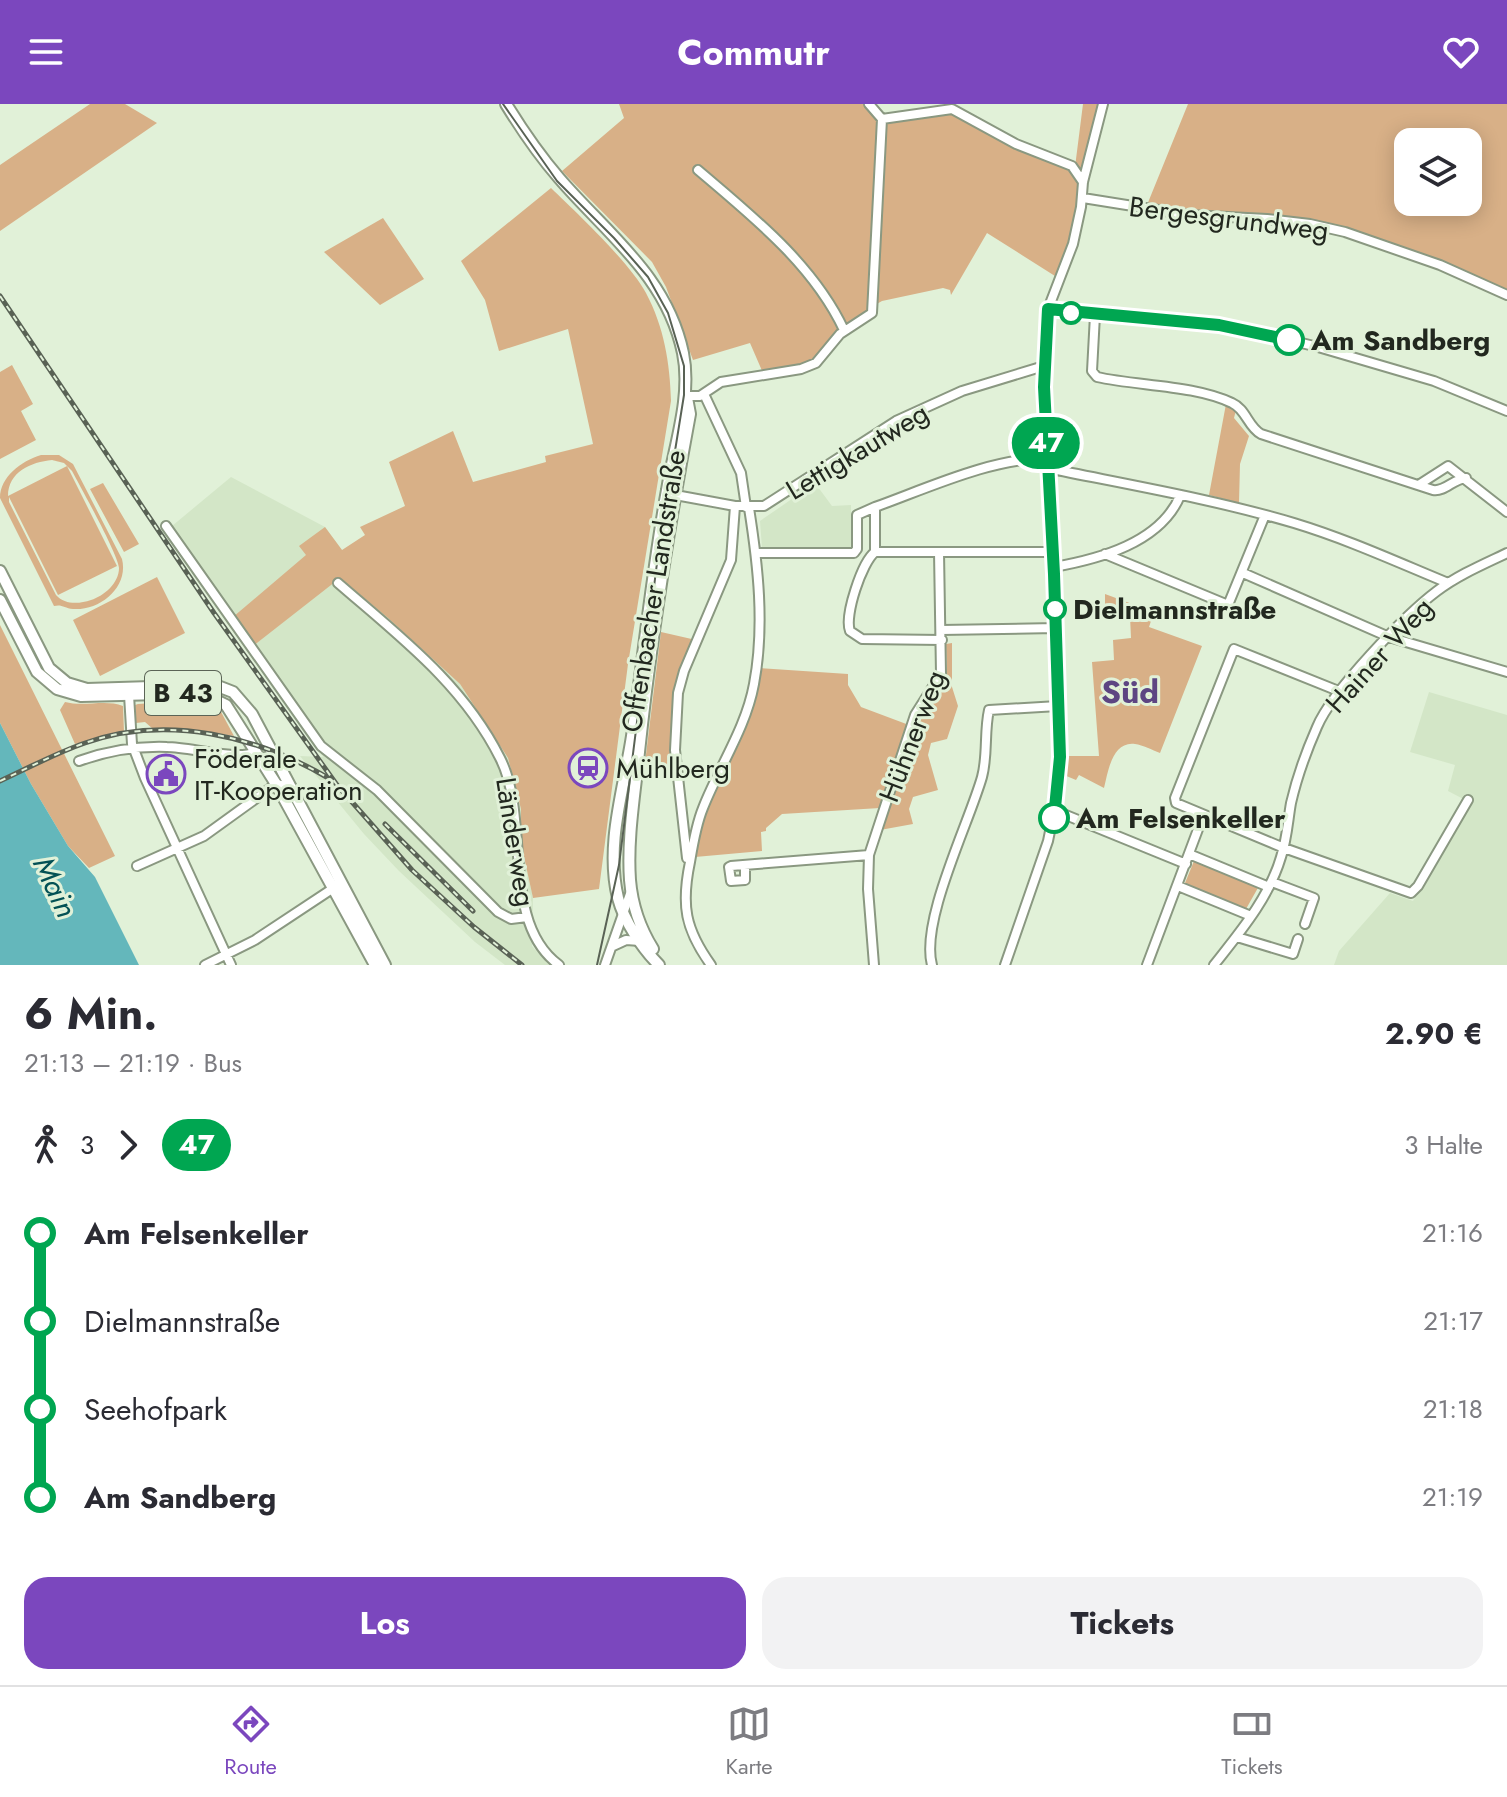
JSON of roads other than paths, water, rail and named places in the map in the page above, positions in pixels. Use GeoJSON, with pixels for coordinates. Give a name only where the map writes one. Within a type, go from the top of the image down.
{"type":"FeatureCollection","features":[{"type":"Feature","properties":{"kind":"main road","name":"Offenbacher Landstraße"},"geometry":{"type":"LineString","coordinates":[[506,104],[554,172],[633,255],[656,285],[670,313],[685,365],[686,396],[631,776],[613,854],[617,895],[624,913],[640,941],[660,965]]}},
{"type":"Feature","properties":{"kind":"main road","name":"B 43"},"geometry":{"type":"LineString","coordinates":[[0,571],[49,668],[57,677],[87,689],[201,693],[219,699],[231,710],[276,784],[375,965]]}},
{"type":"Feature","properties":{"kind":"main road","name":"B 43"},"geometry":{"type":"LineString","coordinates":[[0,600],[37,672],[48,683],[71,695],[215,685],[233,692],[250,710],[385,965]]}},
{"type":"Feature","properties":{"kind":"main road"},"geometry":{"type":"LineString","coordinates":[[231,710],[235,704],[250,710]]}},
{"type":"Feature","properties":{"kind":"main road","name":"Offenbacher Landstraße"},"geometry":{"type":"LineString","coordinates":[[631,776],[629,864],[632,890],[644,932],[660,965]]}},
{"type":"Feature","properties":{"kind":"street"},"geometry":{"type":"LineString","coordinates":[[686,396],[704,394],[721,382],[801,369],[816,363],[844,330],[872,313],[882,119],[869,104]]}},
{"type":"Feature","properties":{"kind":"street"},"geometry":{"type":"LineString","coordinates":[[1005,965],[1056,811],[1060,770],[1044,366],[1048,309],[1073,244],[1083,198],[1083,182],[1103,104]]}},
{"type":"Feature","properties":{"kind":"street"},"geometry":{"type":"LineString","coordinates":[[882,119],[952,109],[1016,144],[1072,166],[1083,182]]}},
{"type":"Feature","properties":{"kind":"street"},"geometry":{"type":"LineString","coordinates":[[698,170],[798,263],[830,303],[844,330]]}},
{"type":"Feature","properties":{"kind":"street","name":"Bergesgrundweg"},"geometry":{"type":"LineString","coordinates":[[1083,198],[1189,215],[1267,219],[1345,232],[1440,265],[1507,295]]}},
{"type":"Feature","properties":{"kind":"street"},"geometry":{"type":"LineString","coordinates":[[1048,309],[1219,325],[1256,332],[1407,373],[1507,411]]}},
{"type":"Feature","properties":{"kind":"street"},"geometry":{"type":"LineString","coordinates":[[1095,315],[1092,371],[1097,377],[1174,388],[1231,402],[1261,434],[1437,491],[1456,479],[1466,478]]}},
{"type":"Feature","properties":{"kind":"street","name":"Lettigkautweg"},"geometry":{"type":"LineString","coordinates":[[671,495],[747,507],[773,502],[859,444],[916,411],[962,391],[1044,366]]}},
{"type":"Feature","properties":{"kind":"street"},"geometry":{"type":"LineString","coordinates":[[704,394],[742,477],[756,553],[759,630],[754,684],[744,715],[700,814],[689,868],[686,914],[695,942],[711,965]]}},
{"type":"Feature","properties":{"kind":"street"},"geometry":{"type":"LineString","coordinates":[[756,553],[855,552],[857,515],[972,472],[1027,460],[1265,515],[1344,540],[1448,583]]}},
{"type":"Feature","properties":{"kind":"street"},"geometry":{"type":"LineString","coordinates":[[1420,484],[1448,466],[1507,512]]}},
{"type":"Feature","properties":{"kind":"street"},"geometry":{"type":"LineString","coordinates":[[1054,567],[1130,544],[1163,521],[1174,510],[1180,496]]}},
{"type":"Feature","properties":{"kind":"street"},"geometry":{"type":"LineString","coordinates":[[689,868],[676,759],[678,693],[684,671],[731,560],[735,506]]}},
{"type":"Feature","properties":{"kind":"street"},"geometry":{"type":"LineString","coordinates":[[875,507],[875,552]]}},
{"type":"Feature","properties":{"kind":"street"},"geometry":{"type":"LineString","coordinates":[[1105,554],[1228,605],[1265,515]]}},
{"type":"Feature","properties":{"kind":"street"},"geometry":{"type":"LineString","coordinates":[[166,526],[325,750],[367,781],[498,912],[511,919],[527,917]]}},
{"type":"Feature","properties":{"kind":"street"},"geometry":{"type":"LineString","coordinates":[[1051,552],[875,552],[867,559],[847,621],[850,631],[862,639],[1056,628]]}},
{"type":"Feature","properties":{"kind":"street","name":"Hühnerweg"},"geometry":{"type":"LineString","coordinates":[[874,965],[868,889],[869,855],[915,715],[941,674],[939,552]]}},
{"type":"Feature","properties":{"kind":"street","name":"Hainer Weg"},"geometry":{"type":"LineString","coordinates":[[1214,965],[1237,937],[1270,884],[1284,848],[1292,801],[1305,756],[1323,714],[1412,613],[1448,583],[1507,553]]}},
{"type":"Feature","properties":{"kind":"street"},"geometry":{"type":"LineString","coordinates":[[1243,573],[1389,637],[1507,672]]}},
{"type":"Feature","properties":{"kind":"street","name":"Länderweg"},"geometry":{"type":"LineString","coordinates":[[338,583],[447,680],[499,755],[513,799],[527,917],[540,947],[559,965]]}},
{"type":"Feature","properties":{"kind":"street"},"geometry":{"type":"LineString","coordinates":[[1341,692],[1234,649],[1175,798],[1178,805],[1284,848],[1413,892],[1468,800]]}},
{"type":"Feature","properties":{"kind":"street"},"geometry":{"type":"LineString","coordinates":[[126,692],[134,749],[231,965]]}},
{"type":"Feature","properties":{"kind":"street"},"geometry":{"type":"LineString","coordinates":[[932,965],[930,936],[945,879],[982,776],[989,710],[1058,706]]}},
{"type":"Feature","properties":{"kind":"street"},"geometry":{"type":"LineString","coordinates":[[79,761],[134,749],[166,747],[237,756],[255,752]]}},
{"type":"Feature","properties":{"kind":"street"},"geometry":{"type":"LineString","coordinates":[[137,866],[177,849],[230,819],[276,784],[290,787]]}},
{"type":"Feature","properties":{"kind":"street"},"geometry":{"type":"LineString","coordinates":[[1056,811],[1188,859],[1314,898],[1305,924]]}},
{"type":"Feature","properties":{"kind":"street"},"geometry":{"type":"LineString","coordinates":[[1147,965],[1203,816]]}},
{"type":"Feature","properties":{"kind":"street"},"geometry":{"type":"LineString","coordinates":[[745,865],[869,855]]}},
{"type":"Feature","properties":{"kind":"street"},"geometry":{"type":"LineString","coordinates":[[1178,886],[1251,916]]}},
{"type":"Feature","properties":{"kind":"street"},"geometry":{"type":"LineString","coordinates":[[205,965],[288,920],[333,888],[345,891]]}},
{"type":"Feature","properties":{"kind":"street"},"geometry":{"type":"LineString","coordinates":[[605,965],[632,890]]}},
{"type":"Feature","properties":{"kind":"street"},"geometry":{"type":"LineString","coordinates":[[1237,937],[1293,954],[1298,939]]}},
{"type":"Feature","properties":{"kind":"street"},"geometry":{"type":"LineString","coordinates":[[612,947],[626,940],[640,941]]}},
{"type":"Feature","properties":{"kind":"water","name":"Main"},"geometry":{"type":"Polygon","coordinates":[[[0,723],[68,846],[95,877],[139,965],[0,965],[0,723]]]}},
{"type":"Feature","properties":{"kind":"tram line"},"geometry":{"type":"LineString","coordinates":[[503,104],[557,181],[648,277],[668,313],[684,366],[684,395],[657,563],[619,865],[597,965]]}},
{"type":"Feature","properties":{"kind":"railway"},"geometry":{"type":"LineString","coordinates":[[0,296],[214,613],[337,785],[412,870],[474,927],[522,965]]}},
{"type":"Feature","properties":{"kind":"railway"},"geometry":{"type":"LineString","coordinates":[[0,781],[85,743],[116,734],[148,730],[180,730],[242,741],[273,751],[330,779]]}},
{"type":"Feature","properties":{"kind":"railway"},"geometry":{"type":"LineString","coordinates":[[385,824],[473,911]]}},
{"type":"Feature","properties":{"kind":"place","name":"Am Sandberg"},"geometry":{"type":"Point","coordinates":[1289,340]}},
{"type":"Feature","properties":{"kind":"place","name":"Dielmannstraße"},"geometry":{"type":"Point","coordinates":[1055,609]}},
{"type":"Feature","properties":{"kind":"place","name":"Mühlberg"},"geometry":{"type":"Point","coordinates":[588,768]}},
{"type":"Feature","properties":{"kind":"place","name":"Föderale IT-Kooperation"},"geometry":{"type":"Point","coordinates":[166,774]}},
{"type":"Feature","properties":{"kind":"place","name":"Am Felsenkeller"},"geometry":{"type":"Point","coordinates":[1054,818]}},
{"type":"Feature","properties":{"kind":"district","name":"Süd"},"geometry":{"type":"Point","coordinates":[1130,692]}}]}
